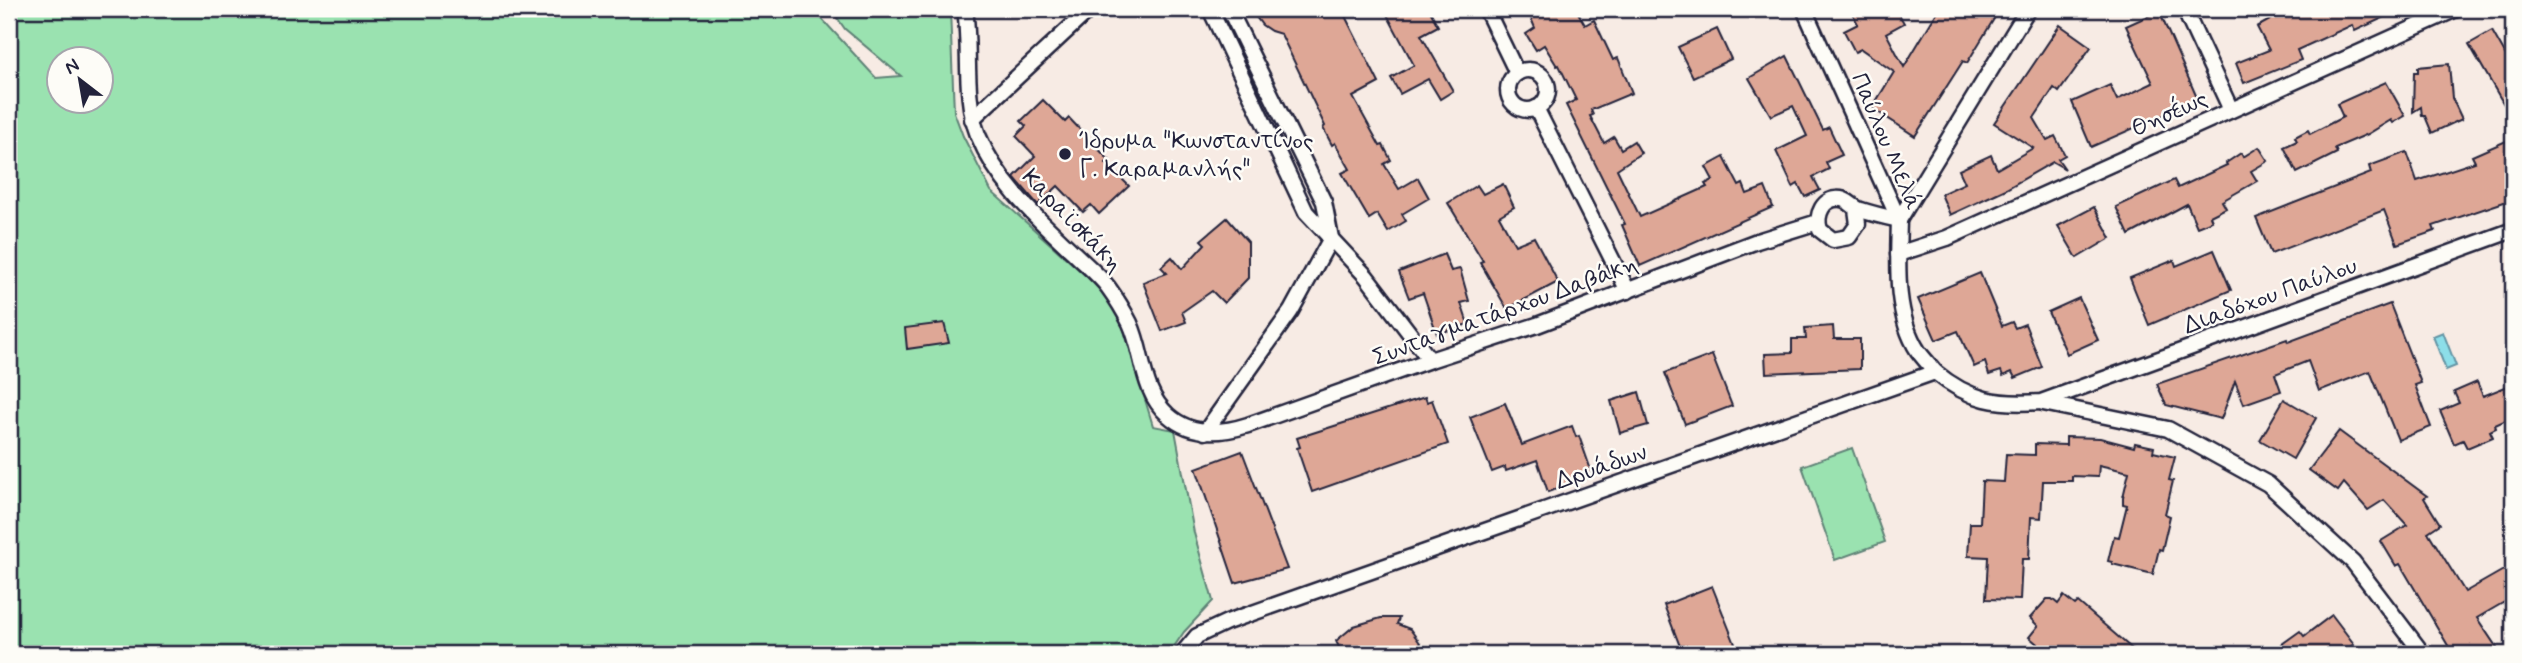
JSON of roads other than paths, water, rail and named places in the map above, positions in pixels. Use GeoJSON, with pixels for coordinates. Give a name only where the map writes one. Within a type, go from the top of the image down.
{"type":"FeatureCollection","features":[{"type":"Feature","properties":{"kind":"street","name":"Καραϊσκάκη"},"geometry":{"type":"LineString","coordinates":[[965,9],[972,119],[1005,183],[1021,203],[1107,285],[1131,324],[1149,388],[1157,404],[1186,427],[1205,432]]}},
{"type":"Feature","properties":{"kind":"street"},"geometry":{"type":"LineString","coordinates":[[972,119],[1090,9]]}},
{"type":"Feature","properties":{"kind":"street"},"geometry":{"type":"LineString","coordinates":[[1210,9],[1306,212],[1366,276],[1430,360]]}},
{"type":"Feature","properties":{"kind":"street"},"geometry":{"type":"LineString","coordinates":[[1205,432],[1291,311],[1331,238],[1324,202],[1229,9]]}},
{"type":"Feature","properties":{"kind":"street"},"geometry":{"type":"LineString","coordinates":[[1486,9],[1517,73]]}},
{"type":"Feature","properties":{"kind":"street","name":"Παύλου Μελά"},"geometry":{"type":"LineString","coordinates":[[1804,9],[1899,220],[1901,306],[1908,331],[1918,351],[1936,372]]}},
{"type":"Feature","properties":{"kind":"street"},"geometry":{"type":"LineString","coordinates":[[1856,209],[1858,224],[1855,232],[1841,240],[1825,236],[1818,222],[1819,213],[1831,200],[1840,199],[1849,202],[1856,209],[1899,220],[2028,9]]}},
{"type":"Feature","properties":{"kind":"street"},"geometry":{"type":"LineString","coordinates":[[2184,9],[2231,110]]}},
{"type":"Feature","properties":{"kind":"street","name":"Θησέως"},"geometry":{"type":"LineString","coordinates":[[1898,254],[1947,238],[2456,9]]}},
{"type":"Feature","properties":{"kind":"street"},"geometry":{"type":"LineString","coordinates":[[1530,70],[1545,80],[1548,93],[1546,99],[1536,108],[1524,109],[1513,102],[1508,90],[1517,73],[1530,70]]}},
{"type":"Feature","properties":{"kind":"street"},"geometry":{"type":"LineString","coordinates":[[1536,108],[1629,291]]}},
{"type":"Feature","properties":{"kind":"street","name":"Συνταγματάρχου Δαβάκη"},"geometry":{"type":"LineString","coordinates":[[1205,432],[1227,432],[1537,325],[1757,241],[1818,222]]}},
{"type":"Feature","properties":{"kind":"street","name":"Διαδόχου Παύλου"},"geometry":{"type":"LineString","coordinates":[[2041,402],[2513,230]]}},
{"type":"Feature","properties":{"kind":"street"},"geometry":{"type":"LineString","coordinates":[[1936,372],[1950,384],[1977,398],[2009,405],[2041,402],[2168,429],[2268,484],[2353,562],[2423,654]]}},
{"type":"Feature","properties":{"kind":"street","name":"Δρυάδων"},"geometry":{"type":"LineString","coordinates":[[1182,654],[1197,636],[1227,622],[1936,372]]}},
{"type":"Feature","properties":{"kind":"water"},"geometry":{"type":"Polygon","coordinates":[[[2443,332],[2456,366],[2446,370],[2433,336],[2443,332]]]}},
{"type":"Feature","properties":{"kind":"place","name":"Ίδρυμα \"Κωνσταντίνος Γ. Καραμανλής\""},"geometry":{"type":"Point","coordinates":[1065,154]}}]}
